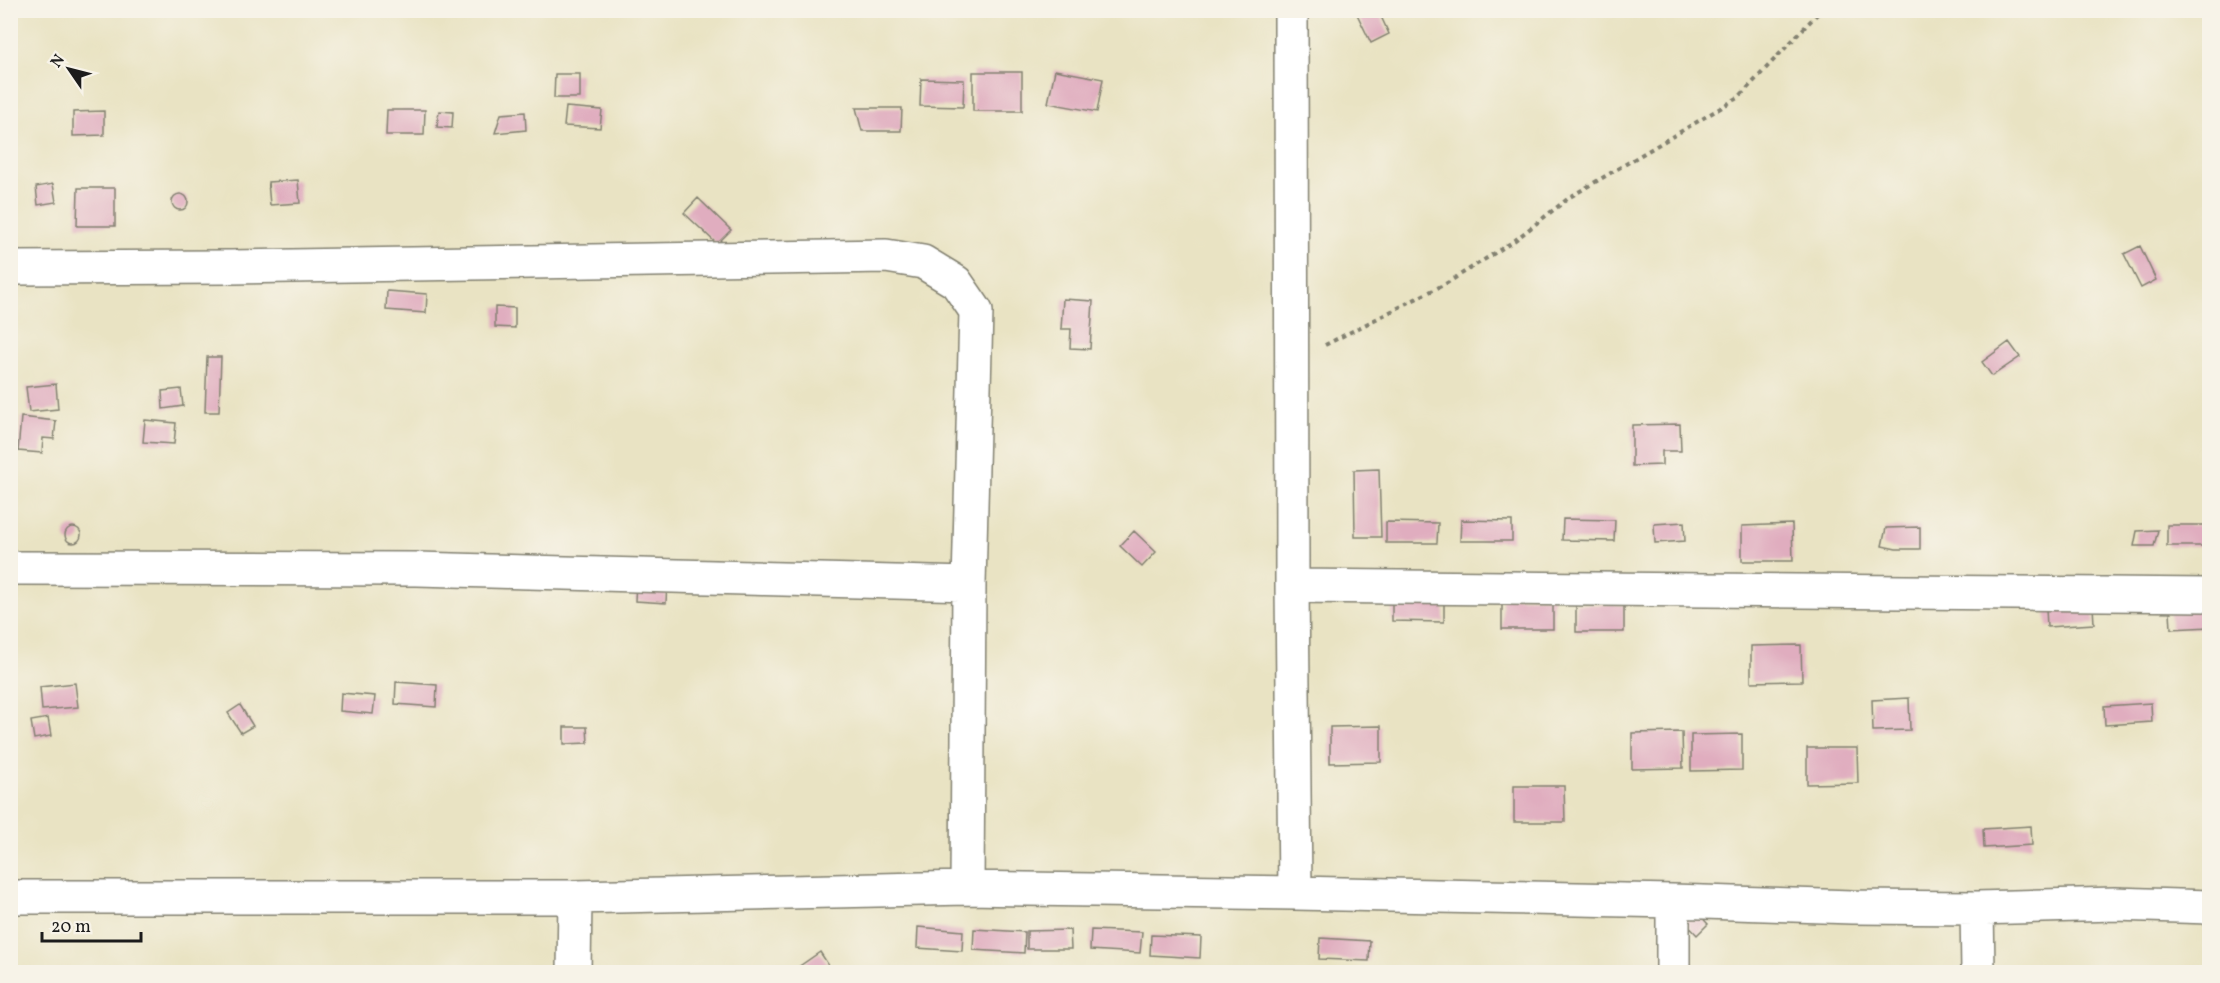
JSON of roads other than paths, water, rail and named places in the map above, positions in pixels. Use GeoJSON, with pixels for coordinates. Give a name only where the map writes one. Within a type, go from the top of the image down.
{"type":"FeatureCollection","features":[{"type":"Feature","properties":{"kind":"street"},"geometry":{"type":"LineString","coordinates":[[1291,10],[1295,893]]}},
{"type":"Feature","properties":{"kind":"street"},"geometry":{"type":"LineString","coordinates":[[10,268],[231,267],[886,256],[923,262],[956,282],[976,311],[969,584],[967,888]]}},
{"type":"Feature","properties":{"kind":"street"},"geometry":{"type":"LineString","coordinates":[[10,568],[417,569],[969,584]]}},
{"type":"Feature","properties":{"kind":"street"},"geometry":{"type":"LineString","coordinates":[[1292,586],[2210,595]]}},
{"type":"Feature","properties":{"kind":"street"},"geometry":{"type":"LineString","coordinates":[[10,897],[575,897],[967,888],[1673,901],[1852,907],[1977,908],[2115,904],[2210,907]]}},
{"type":"Feature","properties":{"kind":"street"},"geometry":{"type":"LineString","coordinates":[[574,972],[575,897]]}},
{"type":"Feature","properties":{"kind":"street"},"geometry":{"type":"LineString","coordinates":[[1673,901],[1673,972]]}},
{"type":"Feature","properties":{"kind":"street"},"geometry":{"type":"LineString","coordinates":[[1977,908],[1978,972]]}}]}
